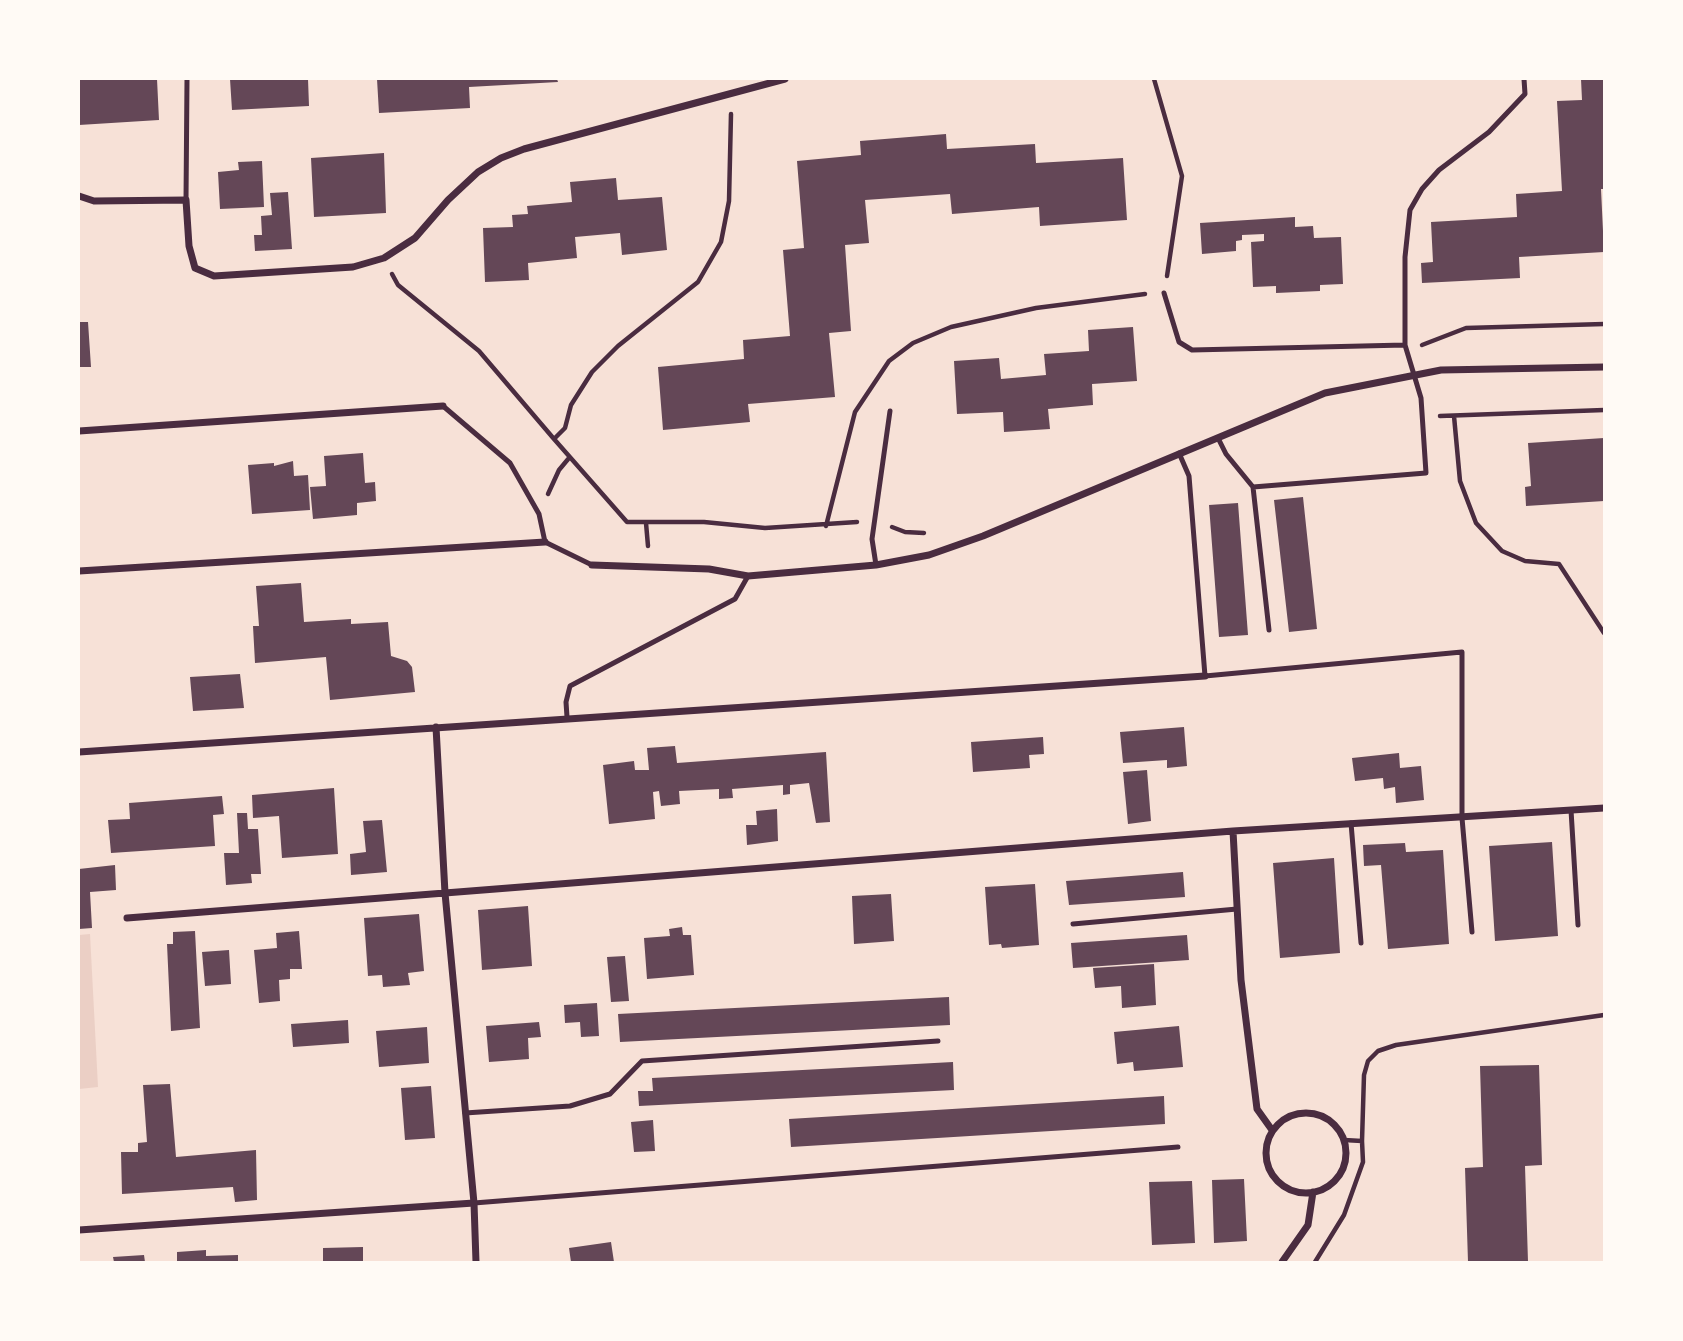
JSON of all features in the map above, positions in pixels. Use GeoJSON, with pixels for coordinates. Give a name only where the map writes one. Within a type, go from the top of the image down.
{"type":"FeatureCollection","features":[{"type":"Feature","properties":{"kind":"street"},"geometry":{"type":"LineString","coordinates":[[79,196],[94,201],[186,200],[189,246],[195,268],[214,276],[353,267],[384,258],[415,238],[447,200],[478,172],[501,158],[524,149],[785,79]]}},
{"type":"Feature","properties":{"kind":"street"},"geometry":{"type":"LineString","coordinates":[[592,565],[709,569],[748,576],[876,565],[929,555],[983,536],[1325,393],[1441,370],[1604,366]]}},
{"type":"Feature","properties":{"kind":"street"},"geometry":{"type":"LineString","coordinates":[[79,431],[443,406]]}},
{"type":"Feature","properties":{"kind":"street"},"geometry":{"type":"LineString","coordinates":[[79,571],[545,542]]}},
{"type":"Feature","properties":{"kind":"street"},"geometry":{"type":"LineString","coordinates":[[79,752],[1205,676]]}},
{"type":"Feature","properties":{"kind":"street"},"geometry":{"type":"LineString","coordinates":[[436,727],[445,893],[474,1203],[476,1262]]}},
{"type":"Feature","properties":{"kind":"street"},"geometry":{"type":"LineString","coordinates":[[127,918],[1233,831],[1604,808]]}},
{"type":"Feature","properties":{"kind":"street"},"geometry":{"type":"LineString","coordinates":[[1233,831],[1241,980],[1257,1109],[1272,1130]]}},
{"type":"Feature","properties":{"kind":"street"},"geometry":{"type":"LineString","coordinates":[[1302,1112],[1320,1115],[1335,1124],[1344,1140],[1346,1157],[1341,1173],[1329,1185],[1313,1192],[1294,1191],[1278,1182],[1267,1166],[1265,1147],[1272,1130],[1285,1117],[1302,1112]]}},
{"type":"Feature","properties":{"kind":"street"},"geometry":{"type":"LineString","coordinates":[[1282,1262],[1308,1225],[1313,1192]]}},
{"type":"Feature","properties":{"kind":"street"},"geometry":{"type":"LineString","coordinates":[[79,1230],[474,1203]]}},
{"type":"Feature","properties":{"kind":"lane"},"geometry":{"type":"LineString","coordinates":[[186,200],[187,79]]}},
{"type":"Feature","properties":{"kind":"lane"},"geometry":{"type":"LineString","coordinates":[[1253,486],[1426,472],[1416,374],[1405,345],[1405,257],[1410,210],[1422,189],[1439,170],[1489,132],[1525,94],[1524,79]]}},
{"type":"Feature","properties":{"kind":"lane"},"geometry":{"type":"LineString","coordinates":[[1164,293],[1179,342],[1192,350],[1405,345]]}},
{"type":"Feature","properties":{"kind":"lane"},"geometry":{"type":"LineString","coordinates":[[443,406],[510,463],[539,514],[545,542],[592,565]]}},
{"type":"Feature","properties":{"kind":"lane"},"geometry":{"type":"LineString","coordinates":[[876,565],[872,540],[890,411]]}},
{"type":"Feature","properties":{"kind":"lane"},"geometry":{"type":"LineString","coordinates":[[1218,438],[1226,454],[1253,486],[1269,630]]}},
{"type":"Feature","properties":{"kind":"lane"},"geometry":{"type":"LineString","coordinates":[[1179,453],[1189,476],[1205,676],[1462,652],[1462,818],[1472,932]]}},
{"type":"Feature","properties":{"kind":"lane"},"geometry":{"type":"LineString","coordinates":[[567,717],[566,702],[570,686],[735,599],[748,576]]}},
{"type":"Feature","properties":{"kind":"lane"},"geometry":{"type":"LineString","coordinates":[[1571,810],[1578,925]]}},
{"type":"Feature","properties":{"kind":"lane"},"geometry":{"type":"LineString","coordinates":[[1351,823],[1361,943]]}},
{"type":"Feature","properties":{"kind":"lane"},"geometry":{"type":"LineString","coordinates":[[1073,925],[1237,909]]}},
{"type":"Feature","properties":{"kind":"lane"},"geometry":{"type":"LineString","coordinates":[[465,1113],[570,1106],[610,1094],[642,1061],[938,1041]]}},
{"type":"Feature","properties":{"kind":"lane"},"geometry":{"type":"LineString","coordinates":[[474,1203],[1178,1147]]}},
{"type":"Feature","properties":{"kind":"path"},"geometry":{"type":"LineString","coordinates":[[826,527],[855,412],[889,361],[913,343],[951,327],[1037,308],[1130,294],[1164,293],[1182,176],[1154,79]]}},
{"type":"Feature","properties":{"kind":"path"},"geometry":{"type":"LineString","coordinates":[[554,439],[565,428],[571,405],[592,372],[618,346],[698,282],[722,242],[729,201],[731,92]]}},
{"type":"Feature","properties":{"kind":"path"},"geometry":{"type":"LineString","coordinates":[[398,285],[478,351],[627,522],[704,522],[765,528],[826,527],[874,520],[905,532],[933,533]]}},
{"type":"Feature","properties":{"kind":"path"},"geometry":{"type":"LineString","coordinates":[[1407,353],[1466,328],[1604,324]]}},
{"type":"Feature","properties":{"kind":"path"},"geometry":{"type":"LineString","coordinates":[[1422,415],[1604,410]]}},
{"type":"Feature","properties":{"kind":"path"},"geometry":{"type":"LineString","coordinates":[[1454,416],[1460,481],[1476,523],[1502,551],[1525,561],[1559,564],[1604,633]]}},
{"type":"Feature","properties":{"kind":"path"},"geometry":{"type":"LineString","coordinates":[[539,514],[559,470],[569,458]]}},
{"type":"Feature","properties":{"kind":"path"},"geometry":{"type":"LineString","coordinates":[[1315,1262],[1344,1215],[1363,1162],[1364,1075],[1368,1061],[1378,1051],[1396,1045],[1604,1015]]}},
{"type":"Feature","properties":{"kind":"path"},"geometry":{"type":"LineString","coordinates":[[1344,1140],[1362,1141]]}},
{"type":"Feature","properties":{"kind":"shaded area"},"geometry":{"type":"Polygon","coordinates":[[[90,934],[98,1087],[79,1089],[79,935],[90,934]]]}},
{"type":"Feature","properties":{"kind":"building"},"geometry":{"type":"Polygon","coordinates":[[[79,79],[157,79],[159,120],[79,125],[79,79]]]}},
{"type":"Feature","properties":{"kind":"building"},"geometry":{"type":"Polygon","coordinates":[[[230,79],[308,79],[309,106],[232,110],[230,79]]]}},
{"type":"Feature","properties":{"kind":"building"},"geometry":{"type":"Polygon","coordinates":[[[377,79],[557,79],[558,82],[469,87],[470,108],[379,113],[377,79]]]}},
{"type":"Feature","properties":{"kind":"building"},"geometry":{"type":"Polygon","coordinates":[[[1581,79],[1604,79],[1604,189],[1601,189],[1604,252],[1519,257],[1520,278],[1422,283],[1421,263],[1433,262],[1431,222],[1517,217],[1516,194],[1562,191],[1557,101],[1582,100],[1581,79]]]}},
{"type":"Feature","properties":{"kind":"building"},"geometry":{"type":"Polygon","coordinates":[[[946,134],[947,149],[1035,144],[1036,163],[1123,158],[1127,220],[1040,226],[1039,207],[952,214],[950,194],[865,200],[869,243],[845,245],[851,331],[829,333],[835,397],[748,404],[750,422],[663,430],[658,367],[744,359],[743,340],[790,336],[783,250],[804,248],[797,161],[861,155],[860,141],[946,134]]]}},
{"type":"Feature","properties":{"kind":"building"},"geometry":{"type":"Polygon","coordinates":[[[384,153],[386,213],[314,217],[311,158],[384,153]]]}},
{"type":"Feature","properties":{"kind":"building"},"geometry":{"type":"Polygon","coordinates":[[[262,161],[264,207],[220,209],[218,172],[239,170],[238,162],[262,161]]]}},
{"type":"Feature","properties":{"kind":"building"},"geometry":{"type":"Polygon","coordinates":[[[616,178],[618,200],[662,197],[667,250],[622,255],[620,233],[575,237],[577,258],[528,263],[529,280],[485,282],[483,228],[513,227],[512,215],[528,214],[527,206],[572,202],[570,182],[616,178]]]}},
{"type":"Feature","properties":{"kind":"building"},"geometry":{"type":"Polygon","coordinates":[[[288,192],[292,249],[255,251],[254,235],[262,235],[261,216],[272,215],[270,193],[288,192]]]}},
{"type":"Feature","properties":{"kind":"building"},"geometry":{"type":"Polygon","coordinates":[[[1295,217],[1295,227],[1313,226],[1314,238],[1341,237],[1343,284],[1320,285],[1320,291],[1276,293],[1276,286],[1253,287],[1251,242],[1264,241],[1264,234],[1242,235],[1242,240],[1236,241],[1236,251],[1202,254],[1200,223],[1295,217]]]}},
{"type":"Feature","properties":{"kind":"building"},"geometry":{"type":"Polygon","coordinates":[[[79,322],[88,322],[91,367],[79,367],[79,322]]]}},
{"type":"Feature","properties":{"kind":"building"},"geometry":{"type":"Polygon","coordinates":[[[1133,327],[1137,381],[1092,384],[1093,405],[1048,409],[1050,429],[1004,432],[1003,412],[957,414],[954,361],[999,358],[1001,379],[1046,375],[1044,354],[1089,351],[1088,330],[1133,327]]]}},
{"type":"Feature","properties":{"kind":"building"},"geometry":{"type":"Polygon","coordinates":[[[1604,438],[1604,501],[1526,506],[1525,487],[1531,486],[1528,443],[1604,438]]]}},
{"type":"Feature","properties":{"kind":"building"},"geometry":{"type":"Polygon","coordinates":[[[363,453],[365,483],[375,482],[376,501],[357,503],[357,515],[313,519],[310,487],[326,486],[324,456],[363,453]]]}},
{"type":"Feature","properties":{"kind":"building"},"geometry":{"type":"Polygon","coordinates":[[[293,461],[294,476],[308,475],[310,510],[252,514],[248,465],[274,463],[274,466],[293,461]]]}},
{"type":"Feature","properties":{"kind":"building"},"geometry":{"type":"Polygon","coordinates":[[[1303,497],[1317,629],[1289,632],[1274,500],[1303,497]]]}},
{"type":"Feature","properties":{"kind":"building"},"geometry":{"type":"Polygon","coordinates":[[[1238,503],[1248,635],[1219,637],[1209,505],[1238,503]]]}},
{"type":"Feature","properties":{"kind":"building"},"geometry":{"type":"Polygon","coordinates":[[[301,583],[304,622],[351,619],[351,624],[388,622],[391,656],[407,661],[412,667],[415,692],[330,700],[326,657],[255,663],[253,626],[259,626],[256,586],[301,583]]]}},
{"type":"Feature","properties":{"kind":"building"},"geometry":{"type":"Polygon","coordinates":[[[240,674],[244,708],[193,711],[190,677],[240,674]]]}},
{"type":"Feature","properties":{"kind":"building"},"geometry":{"type":"Polygon","coordinates":[[[1184,727],[1187,766],[1167,768],[1167,760],[1123,763],[1120,732],[1184,727]]]}},
{"type":"Feature","properties":{"kind":"building"},"geometry":{"type":"Polygon","coordinates":[[[1043,737],[1044,754],[1029,755],[1030,768],[973,772],[971,742],[1043,737]]]}},
{"type":"Feature","properties":{"kind":"building"},"geometry":{"type":"Polygon","coordinates":[[[675,746],[677,763],[826,752],[830,822],[816,823],[809,783],[790,785],[790,794],[783,795],[783,785],[732,789],[733,798],[719,799],[719,789],[679,791],[680,804],[661,806],[659,791],[653,792],[655,819],[609,824],[603,765],[634,761],[635,770],[649,770],[647,748],[675,746]]]}},
{"type":"Feature","properties":{"kind":"building"},"geometry":{"type":"Polygon","coordinates":[[[1399,753],[1400,768],[1421,766],[1424,800],[1396,803],[1395,787],[1384,789],[1383,778],[1355,781],[1352,758],[1399,753]]]}},
{"type":"Feature","properties":{"kind":"building"},"geometry":{"type":"Polygon","coordinates":[[[1147,770],[1151,821],[1128,824],[1123,772],[1147,770]]]}},
{"type":"Feature","properties":{"kind":"building"},"geometry":{"type":"Polygon","coordinates":[[[334,788],[338,854],[282,858],[279,816],[253,818],[252,795],[334,788]]]}},
{"type":"Feature","properties":{"kind":"building"},"geometry":{"type":"Polygon","coordinates":[[[222,796],[224,814],[213,815],[215,846],[111,853],[108,820],[130,819],[129,803],[222,796]]]}},
{"type":"Feature","properties":{"kind":"building"},"geometry":{"type":"Polygon","coordinates":[[[777,809],[778,841],[747,845],[746,825],[757,825],[756,811],[777,809]]]}},
{"type":"Feature","properties":{"kind":"building"},"geometry":{"type":"Polygon","coordinates":[[[237,813],[247,813],[248,829],[258,829],[261,874],[251,874],[252,883],[226,885],[224,853],[239,853],[237,813]]]}},
{"type":"Feature","properties":{"kind":"building"},"geometry":{"type":"Polygon","coordinates":[[[382,820],[387,872],[351,875],[350,854],[366,852],[363,821],[382,820]]]}},
{"type":"Feature","properties":{"kind":"building"},"geometry":{"type":"Polygon","coordinates":[[[1552,842],[1558,936],[1495,941],[1489,846],[1552,842]]]}},
{"type":"Feature","properties":{"kind":"building"},"geometry":{"type":"Polygon","coordinates":[[[1405,843],[1406,852],[1443,850],[1449,944],[1388,949],[1381,865],[1364,866],[1363,845],[1405,843]]]}},
{"type":"Feature","properties":{"kind":"building"},"geometry":{"type":"Polygon","coordinates":[[[1334,858],[1340,953],[1280,958],[1273,863],[1334,858]]]}},
{"type":"Feature","properties":{"kind":"building"},"geometry":{"type":"Polygon","coordinates":[[[115,865],[116,890],[90,892],[92,928],[79,929],[79,869],[115,865]]]}},
{"type":"Feature","properties":{"kind":"building"},"geometry":{"type":"Polygon","coordinates":[[[1183,872],[1185,897],[1069,905],[1066,881],[1183,872]]]}},
{"type":"Feature","properties":{"kind":"building"},"geometry":{"type":"Polygon","coordinates":[[[1035,884],[1039,945],[1002,948],[1001,944],[989,945],[985,887],[1035,884]]]}},
{"type":"Feature","properties":{"kind":"building"},"geometry":{"type":"Polygon","coordinates":[[[891,894],[894,941],[854,944],[852,896],[891,894]]]}},
{"type":"Feature","properties":{"kind":"building"},"geometry":{"type":"Polygon","coordinates":[[[528,906],[532,966],[482,970],[478,910],[528,906]]]}},
{"type":"Feature","properties":{"kind":"building"},"geometry":{"type":"Polygon","coordinates":[[[419,914],[424,971],[408,973],[410,985],[383,987],[382,975],[368,976],[364,918],[419,914]]]}},
{"type":"Feature","properties":{"kind":"building"},"geometry":{"type":"Polygon","coordinates":[[[682,927],[683,935],[691,935],[694,975],[647,979],[644,938],[670,936],[669,929],[682,927]]]}},
{"type":"Feature","properties":{"kind":"building"},"geometry":{"type":"Polygon","coordinates":[[[195,931],[200,1028],[171,1031],[167,944],[173,944],[173,932],[195,931]]]}},
{"type":"Feature","properties":{"kind":"building"},"geometry":{"type":"Polygon","coordinates":[[[299,931],[302,969],[290,969],[290,979],[279,980],[280,1001],[259,1003],[254,950],[277,948],[276,933],[299,931]]]}},
{"type":"Feature","properties":{"kind":"building"},"geometry":{"type":"Polygon","coordinates":[[[1187,935],[1189,960],[1073,968],[1071,943],[1187,935]]]}},
{"type":"Feature","properties":{"kind":"building"},"geometry":{"type":"Polygon","coordinates":[[[229,950],[231,984],[205,986],[202,952],[229,950]]]}},
{"type":"Feature","properties":{"kind":"building"},"geometry":{"type":"Polygon","coordinates":[[[625,956],[629,1001],[611,1002],[607,957],[625,956]]]}},
{"type":"Feature","properties":{"kind":"building"},"geometry":{"type":"Polygon","coordinates":[[[1154,964],[1156,1005],[1122,1008],[1121,986],[1095,988],[1093,968],[1154,964]]]}},
{"type":"Feature","properties":{"kind":"building"},"geometry":{"type":"Polygon","coordinates":[[[949,997],[950,1025],[620,1042],[618,1014],[949,997]]]}},
{"type":"Feature","properties":{"kind":"building"},"geometry":{"type":"Polygon","coordinates":[[[597,1003],[599,1036],[581,1037],[580,1022],[565,1023],[564,1005],[597,1003]]]}},
{"type":"Feature","properties":{"kind":"building"},"geometry":{"type":"Polygon","coordinates":[[[348,1020],[349,1043],[293,1047],[291,1024],[348,1020]]]}},
{"type":"Feature","properties":{"kind":"building"},"geometry":{"type":"Polygon","coordinates":[[[539,1022],[541,1037],[528,1038],[529,1059],[489,1062],[486,1026],[539,1022]]]}},
{"type":"Feature","properties":{"kind":"building"},"geometry":{"type":"Polygon","coordinates":[[[1179,1026],[1183,1067],[1134,1071],[1133,1062],[1117,1064],[1114,1032],[1179,1026]]]}},
{"type":"Feature","properties":{"kind":"building"},"geometry":{"type":"Polygon","coordinates":[[[427,1027],[429,1063],[379,1067],[376,1031],[427,1027]]]}},
{"type":"Feature","properties":{"kind":"building"},"geometry":{"type":"Polygon","coordinates":[[[953,1062],[954,1090],[639,1106],[638,1091],[653,1091],[652,1078],[953,1062]]]}},
{"type":"Feature","properties":{"kind":"building"},"geometry":{"type":"Polygon","coordinates":[[[1539,1065],[1542,1165],[1525,1166],[1528,1262],[1468,1262],[1465,1168],[1483,1167],[1480,1066],[1539,1065]]]}},
{"type":"Feature","properties":{"kind":"building"},"geometry":{"type":"Polygon","coordinates":[[[170,1084],[176,1157],[256,1150],[257,1200],[235,1202],[233,1187],[122,1194],[121,1152],[138,1152],[138,1143],[147,1142],[143,1085],[170,1084]]]}},
{"type":"Feature","properties":{"kind":"building"},"geometry":{"type":"Polygon","coordinates":[[[431,1086],[435,1138],[405,1140],[401,1088],[431,1086]]]}},
{"type":"Feature","properties":{"kind":"building"},"geometry":{"type":"Polygon","coordinates":[[[1164,1096],[1165,1124],[791,1147],[789,1119],[1164,1096]]]}},
{"type":"Feature","properties":{"kind":"building"},"geometry":{"type":"Polygon","coordinates":[[[653,1120],[655,1151],[634,1152],[631,1122],[653,1120]]]}},
{"type":"Feature","properties":{"kind":"building"},"geometry":{"type":"Polygon","coordinates":[[[1244,1179],[1247,1241],[1214,1243],[1212,1180],[1244,1179]]]}},
{"type":"Feature","properties":{"kind":"building"},"geometry":{"type":"Polygon","coordinates":[[[1192,1181],[1195,1243],[1152,1245],[1149,1182],[1192,1181]]]}},
{"type":"Feature","properties":{"kind":"building"},"geometry":{"type":"Polygon","coordinates":[[[611,1242],[614,1262],[571,1262],[569,1248],[611,1242]]]}},
{"type":"Feature","properties":{"kind":"building"},"geometry":{"type":"Polygon","coordinates":[[[363,1247],[363,1262],[323,1262],[323,1248],[363,1247]]]}},
{"type":"Feature","properties":{"kind":"building"},"geometry":{"type":"Polygon","coordinates":[[[206,1250],[206,1256],[238,1255],[238,1262],[177,1262],[177,1252],[206,1250]]]}},
{"type":"Feature","properties":{"kind":"building"},"geometry":{"type":"Polygon","coordinates":[[[144,1255],[145,1262],[114,1262],[113,1257],[144,1255]]]}}]}
